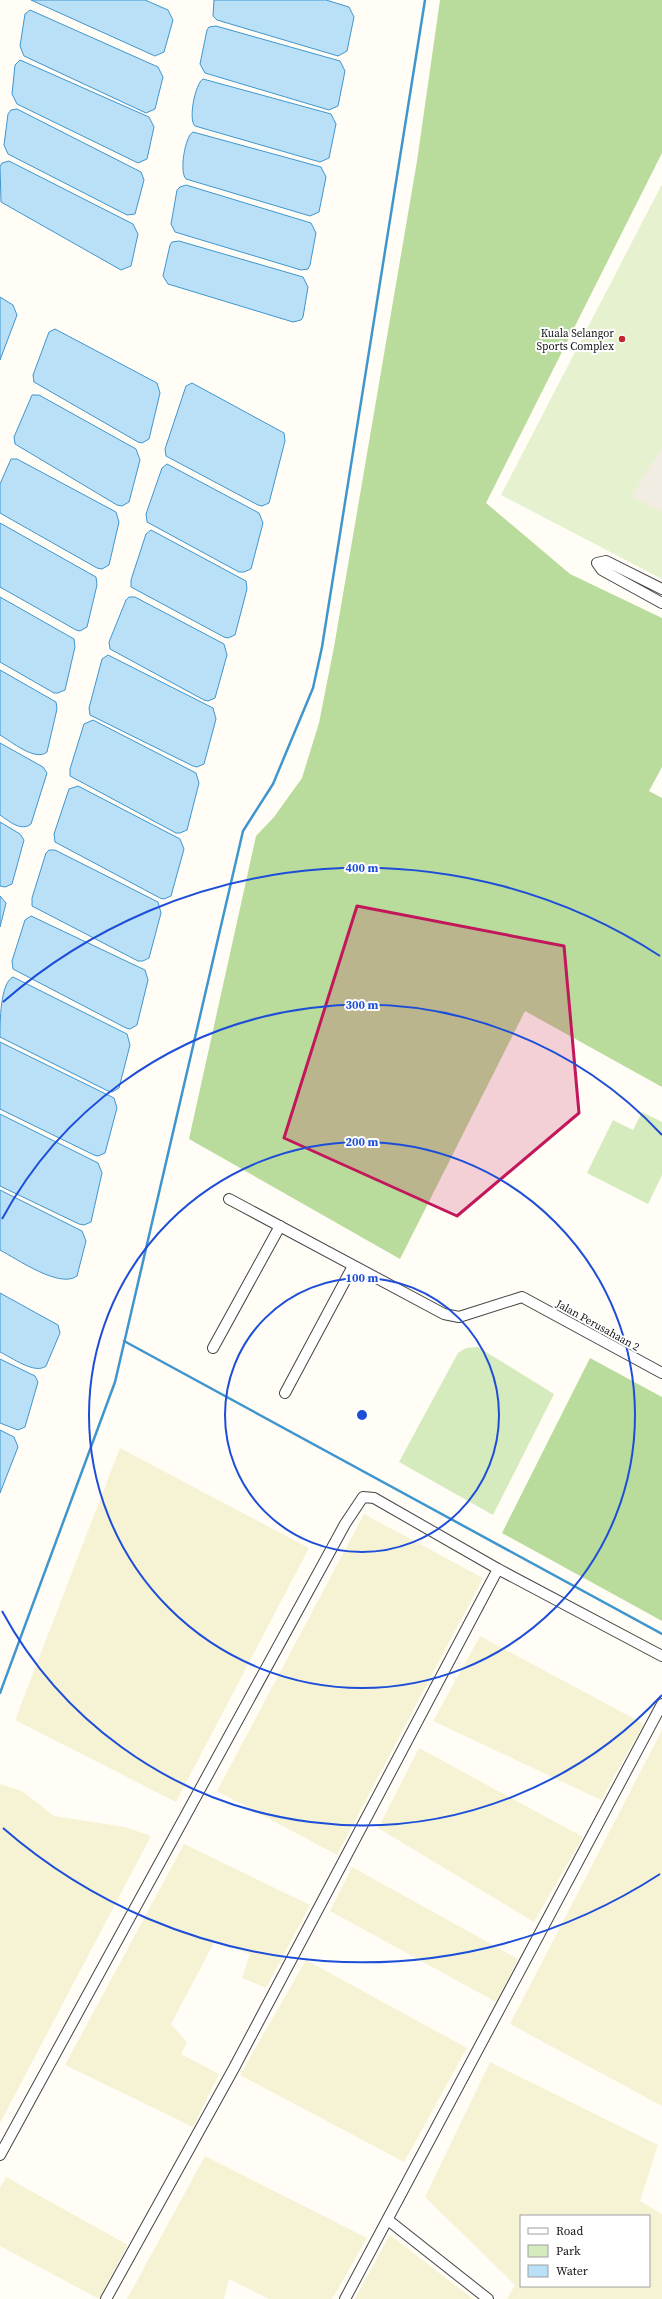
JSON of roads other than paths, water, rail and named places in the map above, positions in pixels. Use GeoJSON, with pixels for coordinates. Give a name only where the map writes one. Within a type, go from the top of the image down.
{"type":"FeatureCollection","features":[{"type":"Feature","properties":{"kind":"street"},"geometry":{"type":"LineString","coordinates":[[662,588],[606,561],[598,563],[602,570],[662,603]]}},
{"type":"Feature","properties":{"kind":"street"},"geometry":{"type":"LineString","coordinates":[[229,1199],[353,1266],[286,1393]]}},
{"type":"Feature","properties":{"kind":"street"},"geometry":{"type":"LineString","coordinates":[[213,1348],[280,1226]]}},
{"type":"Feature","properties":{"kind":"street","name":"Jalan Perusahaan 2"},"geometry":{"type":"LineString","coordinates":[[353,1266],[451,1317],[459,1318],[522,1297],[660,1368]]}},
{"type":"Feature","properties":{"kind":"street"},"geometry":{"type":"LineString","coordinates":[[0,2155],[181,1822],[360,1500],[367,1497],[374,1498],[498,1569],[662,1656]]}},
{"type":"Feature","properties":{"kind":"street"},"geometry":{"type":"LineString","coordinates":[[106,2299],[234,2068],[498,1569]]}},
{"type":"Feature","properties":{"kind":"street"},"geometry":{"type":"LineString","coordinates":[[345,2299],[662,1704]]}},
{"type":"Feature","properties":{"kind":"street"},"geometry":{"type":"LineString","coordinates":[[388,2220],[488,2299]]}},
{"type":"Feature","properties":{"kind":"water"},"geometry":{"type":"Polygon","coordinates":[[[31,0],[145,0],[168,10],[173,20],[164,52],[155,56],[31,0]]]}},
{"type":"Feature","properties":{"kind":"water"},"geometry":{"type":"Polygon","coordinates":[[[214,0],[326,0],[349,7],[354,17],[347,51],[338,56],[217,20],[213,16],[214,0]]]}},
{"type":"Feature","properties":{"kind":"water"},"geometry":{"type":"Polygon","coordinates":[[[30,10],[158,67],[163,77],[155,109],[146,113],[24,56],[20,46],[25,14],[30,10]]]}},
{"type":"Feature","properties":{"kind":"water"},"geometry":{"type":"Polygon","coordinates":[[[216,26],[340,61],[345,71],[338,106],[329,110],[205,73],[200,64],[207,30],[209,27],[216,26]]]}},
{"type":"Feature","properties":{"kind":"water"},"geometry":{"type":"Polygon","coordinates":[[[20,60],[149,117],[154,127],[147,159],[138,163],[17,104],[12,94],[15,65],[20,60]]]}},
{"type":"Feature","properties":{"kind":"water"},"geometry":{"type":"Polygon","coordinates":[[[203,79],[331,114],[336,124],[329,158],[320,162],[195,126],[192,117],[193,102],[197,88],[203,79]]]}},
{"type":"Feature","properties":{"kind":"water"},"geometry":{"type":"Polygon","coordinates":[[[17,109],[141,172],[144,180],[135,214],[127,215],[8,154],[4,145],[8,114],[11,110],[17,109]]]}},
{"type":"Feature","properties":{"kind":"water"},"geometry":{"type":"Polygon","coordinates":[[[193,132],[321,167],[326,177],[319,212],[310,216],[186,179],[183,169],[185,147],[190,135],[193,132]]]}},
{"type":"Feature","properties":{"kind":"water"},"geometry":{"type":"Polygon","coordinates":[[[9,161],[133,224],[138,234],[131,266],[121,270],[1,202],[0,166],[2,163],[9,161]]]}},
{"type":"Feature","properties":{"kind":"water"},"geometry":{"type":"Polygon","coordinates":[[[186,185],[311,223],[316,233],[308,269],[301,270],[175,232],[171,224],[177,190],[186,185]]]}},
{"type":"Feature","properties":{"kind":"water"},"geometry":{"type":"Polygon","coordinates":[[[179,241],[303,277],[308,287],[303,317],[301,320],[293,322],[168,284],[163,276],[170,245],[172,242],[179,241]]]}},
{"type":"Feature","properties":{"kind":"water"},"geometry":{"type":"Polygon","coordinates":[[[0,297],[13,305],[17,315],[0,360],[0,297]]]}},
{"type":"Feature","properties":{"kind":"water"},"geometry":{"type":"Polygon","coordinates":[[[55,329],[157,383],[160,393],[149,439],[142,443],[138,442],[34,382],[33,375],[49,332],[55,329]]]}},
{"type":"Feature","properties":{"kind":"water"},"geometry":{"type":"Polygon","coordinates":[[[192,383],[284,433],[285,441],[269,503],[262,506],[258,505],[166,456],[165,449],[186,386],[192,383]]]}},
{"type":"Feature","properties":{"kind":"water"},"geometry":{"type":"Polygon","coordinates":[[[32,395],[39,395],[136,449],[140,460],[129,502],[122,506],[117,505],[15,444],[14,437],[32,395]]]}},
{"type":"Feature","properties":{"kind":"water"},"geometry":{"type":"Polygon","coordinates":[[[11,459],[17,459],[116,512],[119,522],[109,565],[102,569],[97,568],[0,513],[0,484],[11,459]]]}},
{"type":"Feature","properties":{"kind":"water"},"geometry":{"type":"Polygon","coordinates":[[[167,464],[259,513],[263,523],[251,569],[244,572],[239,572],[147,522],[146,514],[162,468],[167,464]]]}},
{"type":"Feature","properties":{"kind":"water"},"geometry":{"type":"Polygon","coordinates":[[[0,523],[96,577],[97,585],[87,627],[80,631],[76,630],[0,587],[0,523]]]}},
{"type":"Feature","properties":{"kind":"water"},"geometry":{"type":"Polygon","coordinates":[[[151,530],[246,581],[247,589],[235,635],[228,638],[224,637],[131,587],[131,580],[146,534],[151,530]]]}},
{"type":"Feature","properties":{"kind":"water"},"geometry":{"type":"Polygon","coordinates":[[[0,597],[74,639],[75,647],[65,690],[54,693],[0,662],[0,597]]]}},
{"type":"Feature","properties":{"kind":"water"},"geometry":{"type":"Polygon","coordinates":[[[129,597],[135,597],[224,644],[227,655],[215,698],[208,701],[204,700],[110,649],[109,642],[126,600],[129,597]]]}},
{"type":"Feature","properties":{"kind":"water"},"geometry":{"type":"Polygon","coordinates":[[[108,655],[213,708],[216,719],[204,764],[197,767],[193,766],[90,715],[89,708],[102,659],[108,655]]]}},
{"type":"Feature","properties":{"kind":"water"},"geometry":{"type":"Polygon","coordinates":[[[0,670],[56,702],[57,709],[47,752],[42,754],[30,753],[0,735],[0,670]]]}},
{"type":"Feature","properties":{"kind":"water"},"geometry":{"type":"Polygon","coordinates":[[[93,720],[196,773],[199,783],[187,830],[176,833],[70,776],[70,769],[84,724],[93,720]]]}},
{"type":"Feature","properties":{"kind":"water"},"geometry":{"type":"Polygon","coordinates":[[[0,743],[43,767],[47,773],[31,824],[27,826],[23,827],[15,825],[0,815],[0,743]]]}},
{"type":"Feature","properties":{"kind":"water"},"geometry":{"type":"Polygon","coordinates":[[[78,786],[180,839],[184,849],[171,896],[164,899],[160,898],[55,842],[54,834],[69,789],[78,786]]]}},
{"type":"Feature","properties":{"kind":"water"},"geometry":{"type":"Polygon","coordinates":[[[0,822],[20,834],[24,840],[12,884],[5,887],[0,886],[0,822]]]}},
{"type":"Feature","properties":{"kind":"water"},"geometry":{"type":"Polygon","coordinates":[[[49,850],[55,850],[158,902],[161,913],[149,958],[143,961],[138,961],[32,906],[32,898],[46,853],[49,850]]]}},
{"type":"Feature","properties":{"kind":"water"},"geometry":{"type":"Polygon","coordinates":[[[0,896],[6,903],[0,927],[0,896]]]}},
{"type":"Feature","properties":{"kind":"water"},"geometry":{"type":"Polygon","coordinates":[[[31,916],[145,970],[148,980],[137,1025],[130,1029],[126,1028],[13,969],[12,961],[25,920],[31,916]]]}},
{"type":"Feature","properties":{"kind":"water"},"geometry":{"type":"Polygon","coordinates":[[[13,977],[127,1034],[130,1045],[119,1088],[112,1092],[108,1091],[0,1037],[3,995],[5,987],[13,977]]]}},
{"type":"Feature","properties":{"kind":"water"},"geometry":{"type":"Polygon","coordinates":[[[0,1042],[114,1098],[117,1108],[105,1153],[98,1156],[94,1155],[0,1109],[0,1042]]]}},
{"type":"Feature","properties":{"kind":"water"},"geometry":{"type":"Polygon","coordinates":[[[0,1114],[98,1163],[102,1173],[91,1222],[84,1225],[79,1224],[0,1186],[0,1114]]]}},
{"type":"Feature","properties":{"kind":"water"},"geometry":{"type":"Polygon","coordinates":[[[0,1190],[82,1231],[86,1241],[77,1276],[70,1279],[60,1279],[50,1276],[27,1266],[0,1250],[0,1190]]]}},
{"type":"Feature","properties":{"kind":"water"},"geometry":{"type":"Polygon","coordinates":[[[0,1293],[58,1325],[60,1333],[46,1366],[41,1368],[30,1367],[0,1352],[0,1293]]]}},
{"type":"Feature","properties":{"kind":"water"},"geometry":{"type":"Polygon","coordinates":[[[0,1359],[35,1376],[38,1382],[25,1427],[18,1430],[0,1423],[0,1359]]]}},
{"type":"Feature","properties":{"kind":"water"},"geometry":{"type":"Polygon","coordinates":[[[0,1430],[14,1437],[18,1447],[0,1493],[0,1430]]]}},
{"type":"Feature","properties":{"kind":"waterway"},"geometry":{"type":"LineString","coordinates":[[0,1693],[115,1382],[243,831],[273,784],[313,688],[322,647],[425,0]]}},
{"type":"Feature","properties":{"kind":"waterway"},"geometry":{"type":"LineString","coordinates":[[124,1341],[662,1634]]}},
{"type":"Feature","properties":{"kind":"place","name":"Kuala Selangor Sports Complex"},"geometry":{"type":"Point","coordinates":[622,339]}}]}
